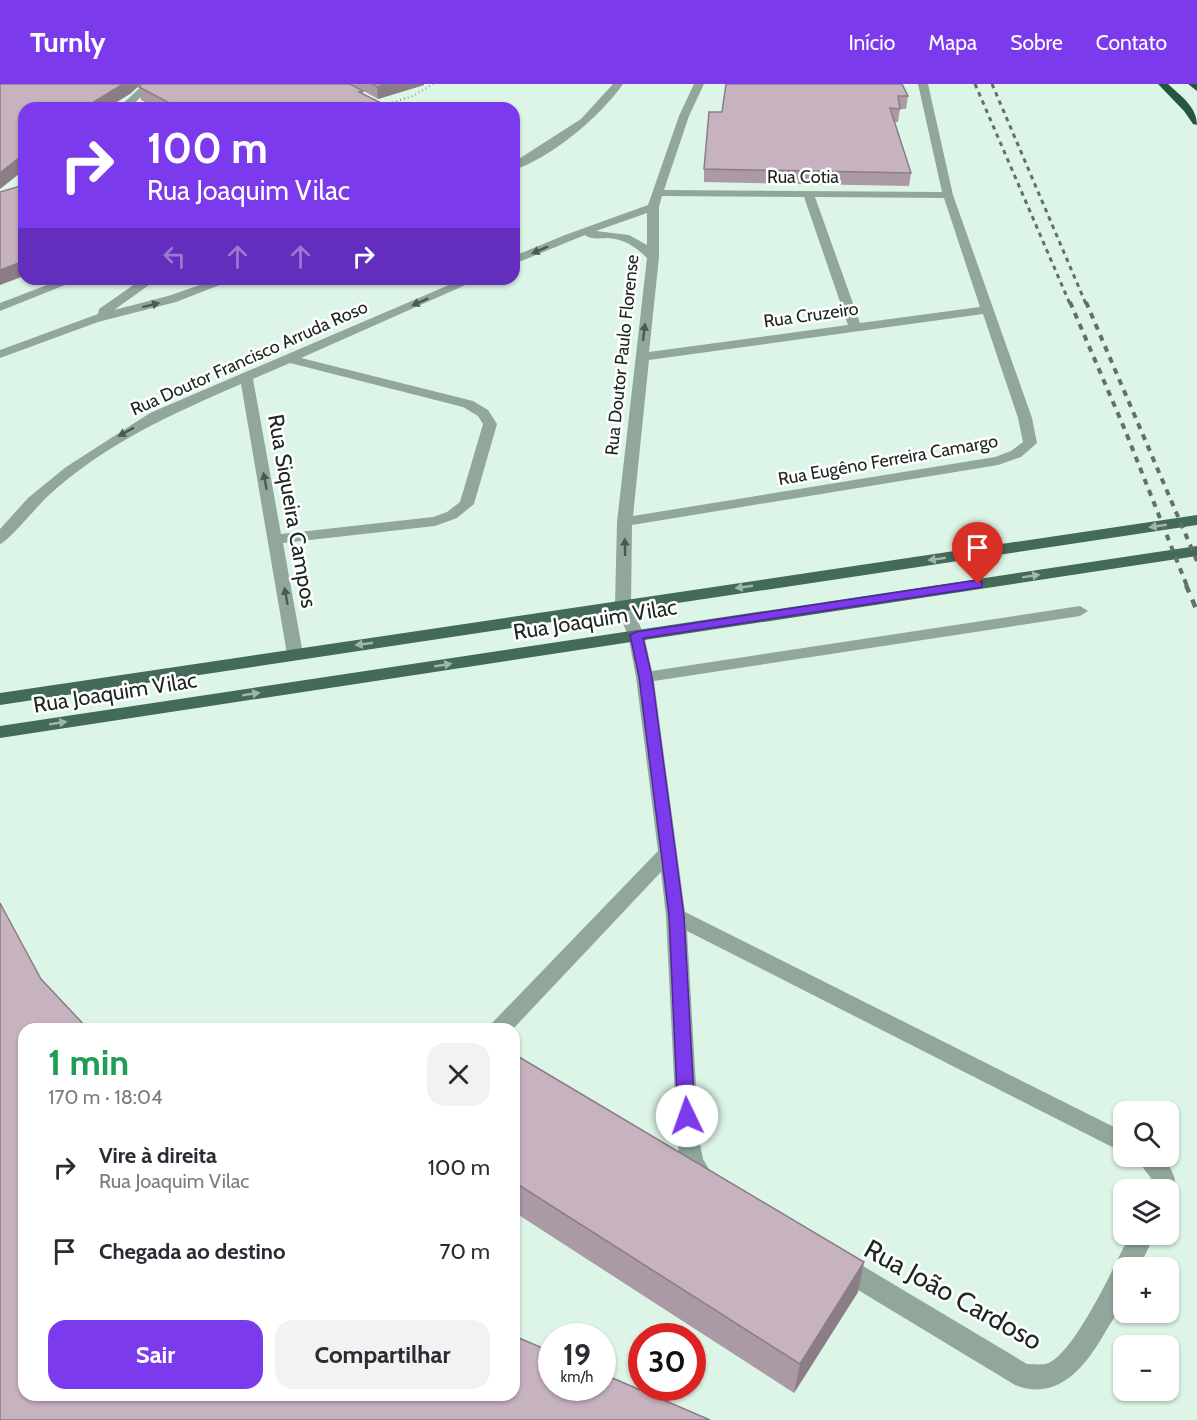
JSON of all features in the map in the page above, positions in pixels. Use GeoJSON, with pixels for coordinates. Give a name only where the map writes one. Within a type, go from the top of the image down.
{"type":"FeatureCollection","features":[{"type":"Feature","properties":{"kind":"highway"},"geometry":{"type":"LineString","coordinates":[[1163,84],[1188,109],[1197,122]]}},
{"type":"Feature","properties":{"kind":"highway"},"geometry":{"type":"LineString","coordinates":[[1193,84],[1197,87]]}},
{"type":"Feature","properties":{"kind":"main road","name":"Rua Joaquim Vilac"},"geometry":{"type":"LineString","coordinates":[[0,699],[1197,520]]}},
{"type":"Feature","properties":{"kind":"main road","name":"Rua Joaquim Vilac"},"geometry":{"type":"LineString","coordinates":[[0,732],[1197,551]]}},
{"type":"Feature","properties":{"kind":"street"},"geometry":{"type":"LineString","coordinates":[[130,102],[150,84]]}},
{"type":"Feature","properties":{"kind":"street"},"geometry":{"type":"LineString","coordinates":[[520,164],[552,146],[577,127],[608,101],[618,84]]}},
{"type":"Feature","properties":{"kind":"street","name":"Rua Doutor Paulo Florense"},"geometry":{"type":"LineString","coordinates":[[636,635],[623,605],[625,522],[652,257],[653,207],[684,116],[699,84]]}},
{"type":"Feature","properties":{"kind":"street","name":"Rua Eugêno Ferreira Camargo"},"geometry":{"type":"LineString","coordinates":[[625,522],[998,461],[1016,454],[1030,443],[1025,418],[948,195],[923,84]]}},
{"type":"Feature","properties":{"kind":"street","name":"Rua Cotia"},"geometry":{"type":"LineString","coordinates":[[658,193],[948,195]]}},
{"type":"Feature","properties":{"kind":"street"},"geometry":{"type":"LineString","coordinates":[[808,193],[855,327]]}},
{"type":"Feature","properties":{"kind":"street"},"geometry":{"type":"LineString","coordinates":[[520,258],[569,237],[653,207]]}},
{"type":"Feature","properties":{"kind":"street"},"geometry":{"type":"LineString","coordinates":[[569,237],[604,234],[626,237],[643,247],[652,257]]}},
{"type":"Feature","properties":{"kind":"street"},"geometry":{"type":"LineString","coordinates":[[0,307],[58,285]]}},
{"type":"Feature","properties":{"kind":"street"},"geometry":{"type":"LineString","coordinates":[[94,319],[141,285]]}},
{"type":"Feature","properties":{"kind":"street"},"geometry":{"type":"LineString","coordinates":[[0,354],[94,319],[172,299],[212,285]]}},
{"type":"Feature","properties":{"kind":"street","name":"Rua Doutor Francisco Arruda Roso"},"geometry":{"type":"LineString","coordinates":[[0,539],[14,520],[57,478],[111,441],[155,416],[459,285]]}},
{"type":"Feature","properties":{"kind":"street","name":"Rua Cruzeiro"},"geometry":{"type":"LineString","coordinates":[[641,357],[986,310]]}},
{"type":"Feature","properties":{"kind":"street"},"geometry":{"type":"LineString","coordinates":[[276,539],[435,521],[452,515],[467,504],[490,424],[483,413],[468,404],[290,359]]}},
{"type":"Feature","properties":{"kind":"street","name":"Rua Siqueira Campos"},"geometry":{"type":"LineString","coordinates":[[246,377],[296,654]]}},
{"type":"Feature","properties":{"kind":"street"},"geometry":{"type":"LineString","coordinates":[[645,677],[1080,610]]}},
{"type":"Feature","properties":{"kind":"street"},"geometry":{"type":"LineString","coordinates":[[636,635],[645,677],[676,916],[688,1138],[692,1161],[701,1179],[726,1197]]}},
{"type":"Feature","properties":{"kind":"street"},"geometry":{"type":"LineString","coordinates":[[506,1023],[668,852]]}},
{"type":"Feature","properties":{"kind":"street"},"geometry":{"type":"LineString","coordinates":[[676,916],[1113,1137]]}},
{"type":"Feature","properties":{"kind":"street","name":"Rua João Cardoso"},"geometry":{"type":"LineString","coordinates":[[818,1253],[1024,1376],[1052,1375],[1069,1362],[1089,1338],[1113,1293]]}},
{"type":"Feature","properties":{"kind":"path"},"geometry":{"type":"LineString","coordinates":[[394,102],[413,96],[433,84]]}},
{"type":"Feature","properties":{"kind":"building"},"geometry":{"type":"Polygon","coordinates":[[[0,84],[123,84],[94,102],[18,102],[18,159],[0,173],[0,84]]]}},
{"type":"Feature","properties":{"kind":"building"},"geometry":{"type":"Polygon","coordinates":[[[142,84],[350,84],[363,91],[359,92],[379,102],[168,102],[139,87],[142,84]]]}},
{"type":"Feature","properties":{"kind":"building"},"geometry":{"type":"Polygon","coordinates":[[[726,84],[902,84],[908,96],[898,96],[900,109],[890,108],[911,173],[704,169],[709,112],[722,112],[726,84]]]}},
{"type":"Feature","properties":{"kind":"building"},"geometry":{"type":"Polygon","coordinates":[[[18,187],[18,263],[0,270],[0,192],[18,187]]]}},
{"type":"Feature","properties":{"kind":"building"},"geometry":{"type":"Polygon","coordinates":[[[0,903],[41,979],[82,1023],[18,1023],[18,1401],[520,1401],[520,1339],[538,1346],[538,1401],[616,1401],[616,1380],[628,1385],[628,1401],[666,1401],[710,1420],[0,1420],[0,903]]]}},
{"type":"Feature","properties":{"kind":"building"},"geometry":{"type":"Polygon","coordinates":[[[520,1058],[864,1262],[800,1364],[520,1186],[520,1058]]]}},
{"type":"Feature","properties":{"kind":"railway"},"geometry":{"type":"LineString","coordinates":[[975,84],[1070,304]]}},
{"type":"Feature","properties":{"kind":"railway"},"geometry":{"type":"LineString","coordinates":[[992,84],[1086,304]]}},
{"type":"Feature","properties":{"kind":"railway"},"geometry":{"type":"LineString","coordinates":[[1070,302],[1125,430],[1187,586]]}},
{"type":"Feature","properties":{"kind":"railway"},"geometry":{"type":"LineString","coordinates":[[1086,302],[1197,561]]}},
{"type":"Feature","properties":{"kind":"railway"},"geometry":{"type":"LineString","coordinates":[[1186,585],[1197,611]]}},
{"type":"Feature","properties":{"kind":"route"},"geometry":{"type":"LineString","coordinates":[[687,1116],[676,916],[645,677],[636,635],[978,584]]}}]}
